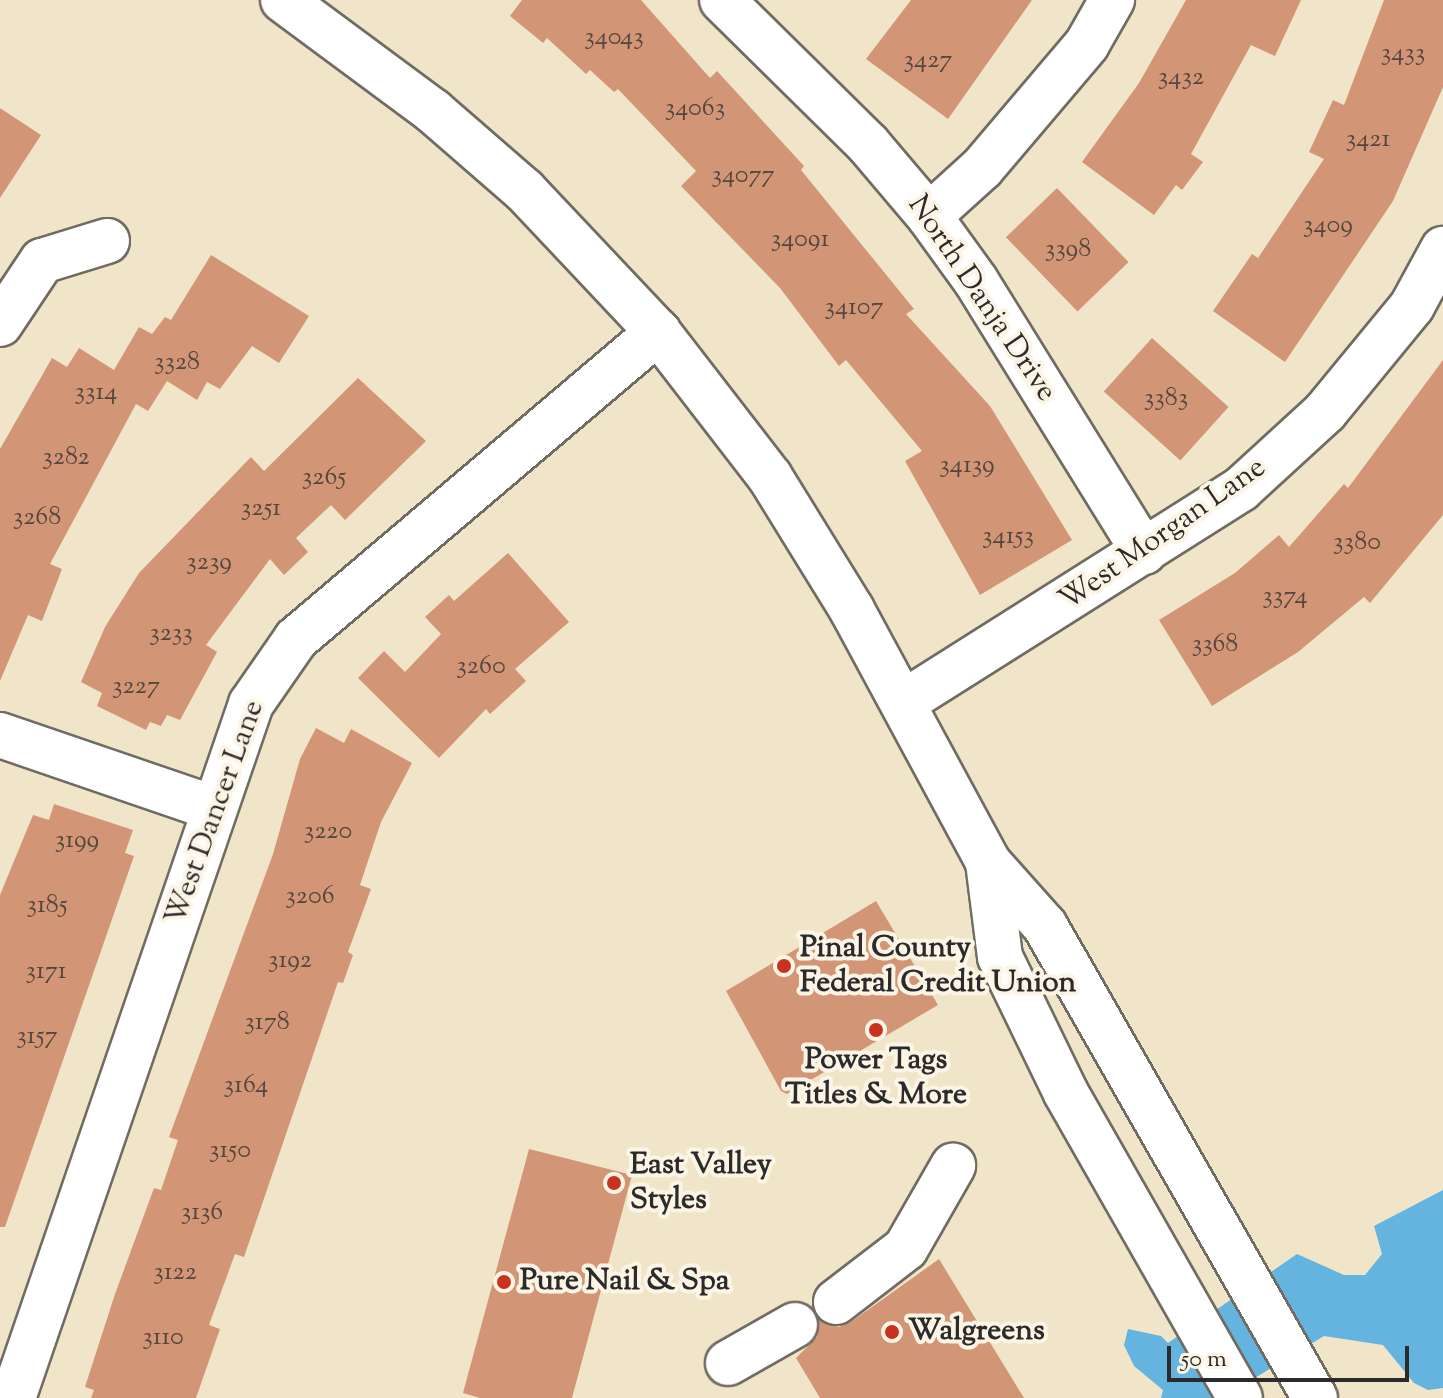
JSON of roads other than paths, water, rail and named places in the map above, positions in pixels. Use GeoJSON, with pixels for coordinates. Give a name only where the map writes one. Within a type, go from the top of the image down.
{"type":"FeatureCollection","features":[{"type":"Feature","properties":{"kind":"street"},"geometry":{"type":"LineString","coordinates":[[283,0],[433,111],[524,190],[658,332],[770,477],[904,702],[988,862],[1045,926],[1315,1398]]}},
{"type":"Feature","properties":{"kind":"street","name":"North Danja Drive"},"geometry":{"type":"LineString","coordinates":[[722,0],[868,144],[929,216],[976,281],[1144,552]]}},
{"type":"Feature","properties":{"kind":"street"},"geometry":{"type":"LineString","coordinates":[[929,216],[1002,146],[1087,44],[1112,0]]}},
{"type":"Feature","properties":{"kind":"street"},"geometry":{"type":"LineString","coordinates":[[0,324],[42,261],[107,241]]}},
{"type":"Feature","properties":{"kind":"street","name":"West Morgan Lane"},"geometry":{"type":"LineString","coordinates":[[904,702],[1241,489],[1325,412],[1412,306],[1443,249]]}},
{"type":"Feature","properties":{"kind":"street","name":"West Dancer Lane"},"geometry":{"type":"LineString","coordinates":[[13,1398],[251,704],[296,639],[658,332]]}},
{"type":"Feature","properties":{"kind":"street"},"geometry":{"type":"LineString","coordinates":[[0,735],[213,808]]}},
{"type":"Feature","properties":{"kind":"street"},"geometry":{"type":"LineString","coordinates":[[988,862],[1000,957],[1066,1093],[1240,1398]]}},
{"type":"Feature","properties":{"kind":"street"},"geometry":{"type":"LineString","coordinates":[[836,1302],[906,1248],[953,1166]]}},
{"type":"Feature","properties":{"kind":"street"},"geometry":{"type":"LineString","coordinates":[[728,1363],[795,1325]]}},
{"type":"Feature","properties":{"kind":"water"},"geometry":{"type":"Polygon","coordinates":[[[1443,1190],[1443,1388],[1428,1390],[1414,1383],[1383,1345],[1324,1336],[1222,1398],[1161,1398],[1163,1390],[1134,1366],[1124,1345],[1128,1329],[1161,1336],[1168,1343],[1297,1254],[1344,1275],[1365,1275],[1382,1254],[1374,1226],[1443,1190]]]}},
{"type":"Feature","properties":{"kind":"place","name":"Pinal County Federal Credit Union"},"geometry":{"type":"Point","coordinates":[784,966]}},
{"type":"Feature","properties":{"kind":"place","name":"Power Tags Titles & More"},"geometry":{"type":"Point","coordinates":[876,1030]}},
{"type":"Feature","properties":{"kind":"place","name":"East Valley Styles"},"geometry":{"type":"Point","coordinates":[614,1183]}},
{"type":"Feature","properties":{"kind":"place","name":"Pure Nail & Spa"},"geometry":{"type":"Point","coordinates":[504,1282]}},
{"type":"Feature","properties":{"kind":"place","name":"Walgreens"},"geometry":{"type":"Point","coordinates":[892,1332]}}]}
